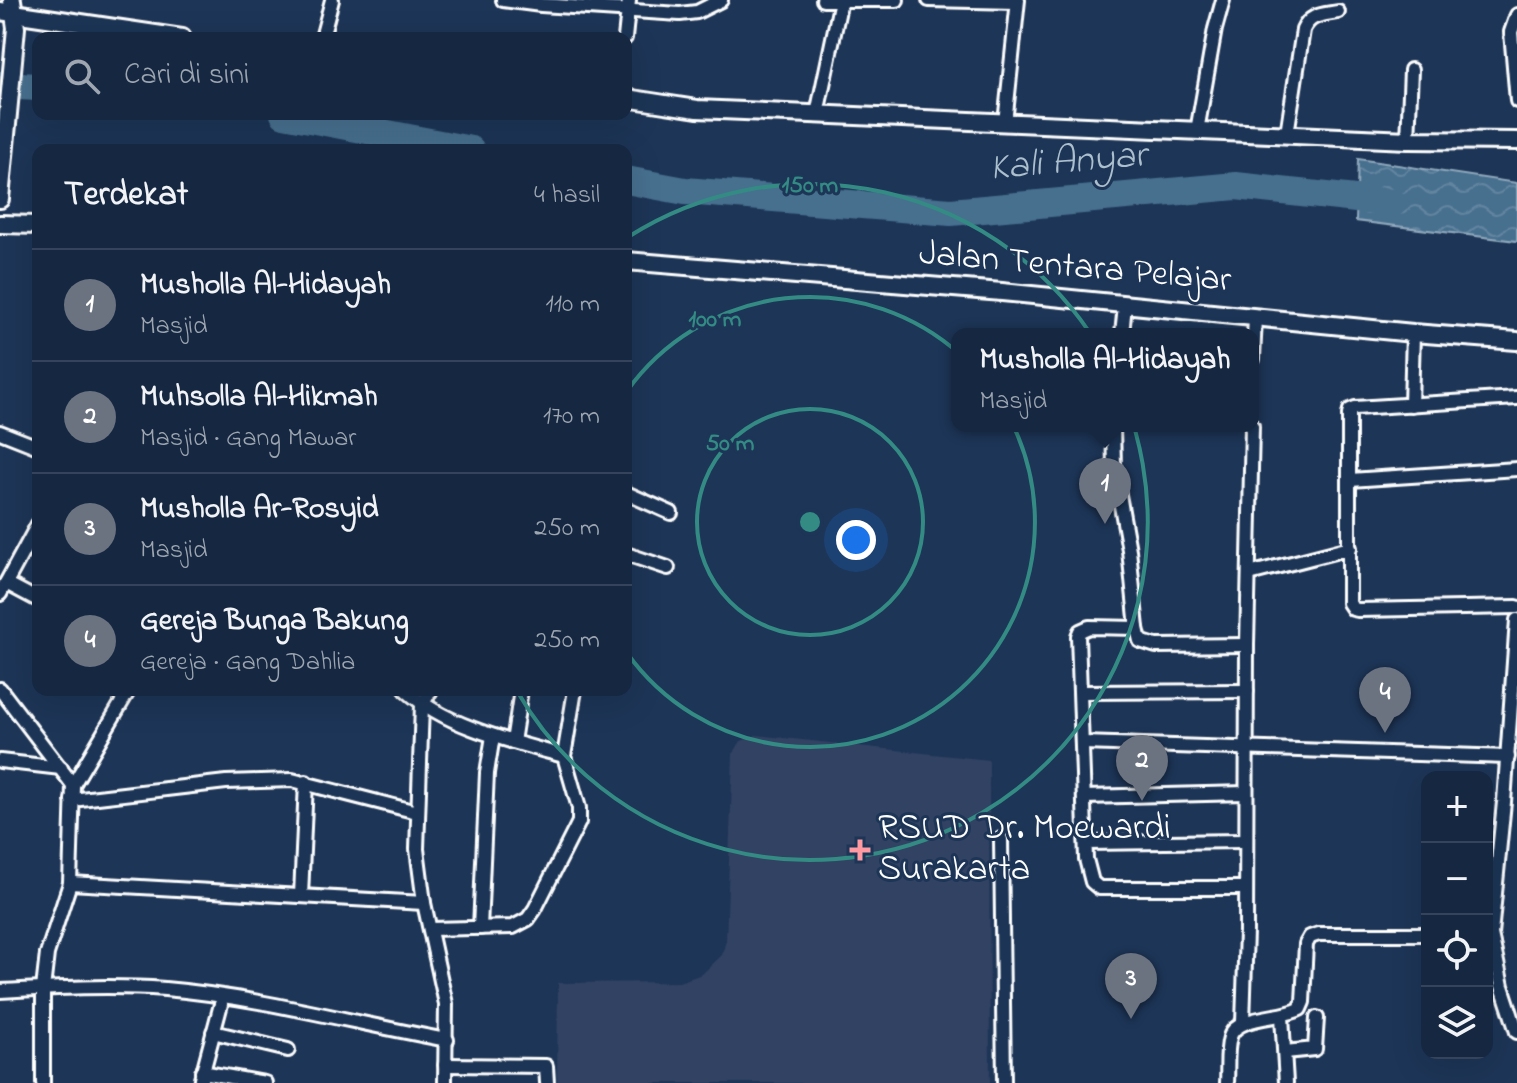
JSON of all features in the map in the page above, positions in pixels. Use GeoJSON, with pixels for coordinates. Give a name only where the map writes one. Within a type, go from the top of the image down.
{"type":"FeatureCollection","features":[{"type":"Feature","properties":{"kind":"main road"},"geometry":{"type":"LineString","coordinates":[[1,197],[11,13],[141,32]]}},
{"type":"Feature","properties":{"kind":"main road"},"geometry":{"type":"LineString","coordinates":[[632,99],[697,109],[1408,140],[1517,141]]}},
{"type":"Feature","properties":{"kind":"main road"},"geometry":{"type":"LineString","coordinates":[[0,224],[32,225]]}},
{"type":"Feature","properties":{"kind":"main road","name":"Jalan Tentara Pelajar"},"geometry":{"type":"LineString","coordinates":[[632,262],[1517,341]]}},
{"type":"Feature","properties":{"kind":"street"},"geometry":{"type":"LineString","coordinates":[[324,32],[332,0]]}},
{"type":"Feature","properties":{"kind":"street"},"geometry":{"type":"LineString","coordinates":[[505,0],[628,5],[697,12],[721,0]]}},
{"type":"Feature","properties":{"kind":"street"},"geometry":{"type":"LineString","coordinates":[[823,0],[897,0]]}},
{"type":"Feature","properties":{"kind":"street"},"geometry":{"type":"LineString","coordinates":[[817,114],[840,0]]}},
{"type":"Feature","properties":{"kind":"street"},"geometry":{"type":"LineString","coordinates":[[929,0],[1018,1],[1005,123]]}},
{"type":"Feature","properties":{"kind":"street"},"geometry":{"type":"LineString","coordinates":[[1197,131],[1223,0]]}},
{"type":"Feature","properties":{"kind":"street"},"geometry":{"type":"LineString","coordinates":[[626,32],[628,5]]}},
{"type":"Feature","properties":{"kind":"street"},"geometry":{"type":"LineString","coordinates":[[1287,134],[1303,30],[1313,16],[1338,12]]}},
{"type":"Feature","properties":{"kind":"street"},"geometry":{"type":"LineString","coordinates":[[1517,15],[1511,32],[1517,101]]}},
{"type":"Feature","properties":{"kind":"street"},"geometry":{"type":"LineString","coordinates":[[1408,140],[1411,70]]}},
{"type":"Feature","properties":{"kind":"street"},"geometry":{"type":"LineString","coordinates":[[1123,328],[1125,305]]}},
{"type":"Feature","properties":{"kind":"street"},"geometry":{"type":"LineString","coordinates":[[1255,318],[1255,328]]}},
{"type":"Feature","properties":{"kind":"street"},"geometry":{"type":"LineString","coordinates":[[1411,405],[1413,333]]}},
{"type":"Feature","properties":{"kind":"street"},"geometry":{"type":"LineString","coordinates":[[1517,398],[1350,410],[1349,603],[1353,609],[1517,607]]}},
{"type":"Feature","properties":{"kind":"street"},"geometry":{"type":"LineString","coordinates":[[0,432],[32,445]]}},
{"type":"Feature","properties":{"kind":"street"},"geometry":{"type":"LineString","coordinates":[[1113,432],[1114,467],[1129,550],[1140,641],[1156,646],[1247,645]]}},
{"type":"Feature","properties":{"kind":"street"},"geometry":{"type":"LineString","coordinates":[[1243,1023],[1252,432]]}},
{"type":"Feature","properties":{"kind":"street"},"geometry":{"type":"LineString","coordinates":[[1350,480],[1517,469]]}},
{"type":"Feature","properties":{"kind":"street"},"geometry":{"type":"LineString","coordinates":[[632,496],[671,513]]}},
{"type":"Feature","properties":{"kind":"street"},"geometry":{"type":"LineString","coordinates":[[32,535],[3,588],[32,598]]}},
{"type":"Feature","properties":{"kind":"street"},"geometry":{"type":"LineString","coordinates":[[1249,574],[1350,548]]}},
{"type":"Feature","properties":{"kind":"street"},"geometry":{"type":"LineString","coordinates":[[632,556],[668,568]]}},
{"type":"Feature","properties":{"kind":"street"},"geometry":{"type":"LineString","coordinates":[[1491,915],[1511,752],[1517,620]]}},
{"type":"Feature","properties":{"kind":"street"},"geometry":{"type":"LineString","coordinates":[[1137,628],[1089,627],[1080,631],[1078,636],[1086,843],[1092,882],[1099,888],[1245,888]]}},
{"type":"Feature","properties":{"kind":"street"},"geometry":{"type":"LineString","coordinates":[[0,689],[73,785]]}},
{"type":"Feature","properties":{"kind":"street"},"geometry":{"type":"LineString","coordinates":[[1081,692],[1247,691]]}},
{"type":"Feature","properties":{"kind":"street"},"geometry":{"type":"LineString","coordinates":[[43,1083],[43,989],[49,940],[70,883],[73,785],[125,696]]}},
{"type":"Feature","properties":{"kind":"street"},"geometry":{"type":"LineString","coordinates":[[412,696],[422,705],[493,736],[564,756]]}},
{"type":"Feature","properties":{"kind":"street"},"geometry":{"type":"LineString","coordinates":[[427,696],[422,705],[417,849],[424,903],[446,1004],[445,1083]]}},
{"type":"Feature","properties":{"kind":"street"},"geometry":{"type":"LineString","coordinates":[[513,742],[520,696]]}},
{"type":"Feature","properties":{"kind":"street"},"geometry":{"type":"LineString","coordinates":[[431,929],[513,927],[528,919],[576,832],[579,808],[564,756],[574,696]]}},
{"type":"Feature","properties":{"kind":"street"},"geometry":{"type":"LineString","coordinates":[[480,928],[487,773],[493,736]]}},
{"type":"Feature","properties":{"kind":"street"},"geometry":{"type":"LineString","coordinates":[[1083,743],[1511,752]]}},
{"type":"Feature","properties":{"kind":"street"},"geometry":{"type":"LineString","coordinates":[[0,761],[61,768]]}},
{"type":"Feature","properties":{"kind":"street"},"geometry":{"type":"LineString","coordinates":[[72,800],[258,779],[306,782],[417,812]]}},
{"type":"Feature","properties":{"kind":"street"},"geometry":{"type":"LineString","coordinates":[[301,896],[306,782]]}},
{"type":"Feature","properties":{"kind":"street"},"geometry":{"type":"LineString","coordinates":[[1084,797],[1246,793]]}},
{"type":"Feature","properties":{"kind":"street"},"geometry":{"type":"LineString","coordinates":[[1001,839],[1004,1083]]}},
{"type":"Feature","properties":{"kind":"street"},"geometry":{"type":"LineString","coordinates":[[1086,843],[1245,841]]}},
{"type":"Feature","properties":{"kind":"street"},"geometry":{"type":"LineString","coordinates":[[70,883],[424,903]]}},
{"type":"Feature","properties":{"kind":"street"},"geometry":{"type":"LineString","coordinates":[[1227,1083],[1230,1035],[1243,1023],[1297,1012],[1302,1006],[1306,944],[1310,937],[1319,934],[1421,934]]}},
{"type":"Feature","properties":{"kind":"street"},"geometry":{"type":"LineString","coordinates":[[1493,950],[1517,1032]]}},
{"type":"Feature","properties":{"kind":"street"},"geometry":{"type":"LineString","coordinates":[[0,991],[165,989],[223,997],[447,1040]]}},
{"type":"Feature","properties":{"kind":"street"},"geometry":{"type":"LineString","coordinates":[[221,1004],[201,1077],[265,1083]]}},
{"type":"Feature","properties":{"kind":"street"},"geometry":{"type":"LineString","coordinates":[[1282,1016],[1286,1083]]}},
{"type":"Feature","properties":{"kind":"street"},"geometry":{"type":"LineString","coordinates":[[1285,1052],[1315,1049],[1317,1018]]}},
{"type":"Feature","properties":{"kind":"street"},"geometry":{"type":"LineString","coordinates":[[213,1032],[288,1050]]}},
{"type":"Feature","properties":{"kind":"street"},"geometry":{"type":"LineString","coordinates":[[445,1065],[544,1066],[548,1068],[547,1083]]}},
{"type":"Feature","properties":{"kind":"shaded area","name":"RSUD Dr. Moewardi Surakarta"},"geometry":{"type":"Polygon","coordinates":[[[756,735],[989,760],[990,1083],[557,1083],[558,983],[679,982],[702,974],[722,955],[726,940],[733,754],[741,741],[756,735]]]}},
{"type":"Feature","properties":{"kind":"water"},"geometry":{"type":"Polygon","coordinates":[[[1358,159],[1517,183],[1517,241],[1356,221],[1358,159]]]}},
{"type":"Feature","properties":{"kind":"waterway","name":"Kali Anyar"},"geometry":{"type":"LineString","coordinates":[[0,85],[32,87]]}},
{"type":"Feature","properties":{"kind":"waterway","name":"Kali Anyar"},"geometry":{"type":"LineString","coordinates":[[315,120],[440,144]]}},
{"type":"Feature","properties":{"kind":"waterway","name":"Kali Anyar"},"geometry":{"type":"LineString","coordinates":[[632,181],[685,191],[951,212],[1236,186],[1393,203]]}},
{"type":"Feature","properties":{"kind":"place","name":"Musholla Al-Hidayah"},"geometry":{"type":"Point","coordinates":[1105,524]}},
{"type":"Feature","properties":{"kind":"place","name":"Gereja Bunga Bakung"},"geometry":{"type":"Point","coordinates":[1385,733]}},
{"type":"Feature","properties":{"kind":"place","name":"Muhsolla Al-Hikmah"},"geometry":{"type":"Point","coordinates":[1142,801]}},
{"type":"Feature","properties":{"kind":"place","name":"RSUD Dr. Moewardi Surakarta"},"geometry":{"type":"Point","coordinates":[860,850]}},
{"type":"Feature","properties":{"kind":"place","name":"Musholla Ar-Rosyid"},"geometry":{"type":"Point","coordinates":[1131,1019]}}]}
